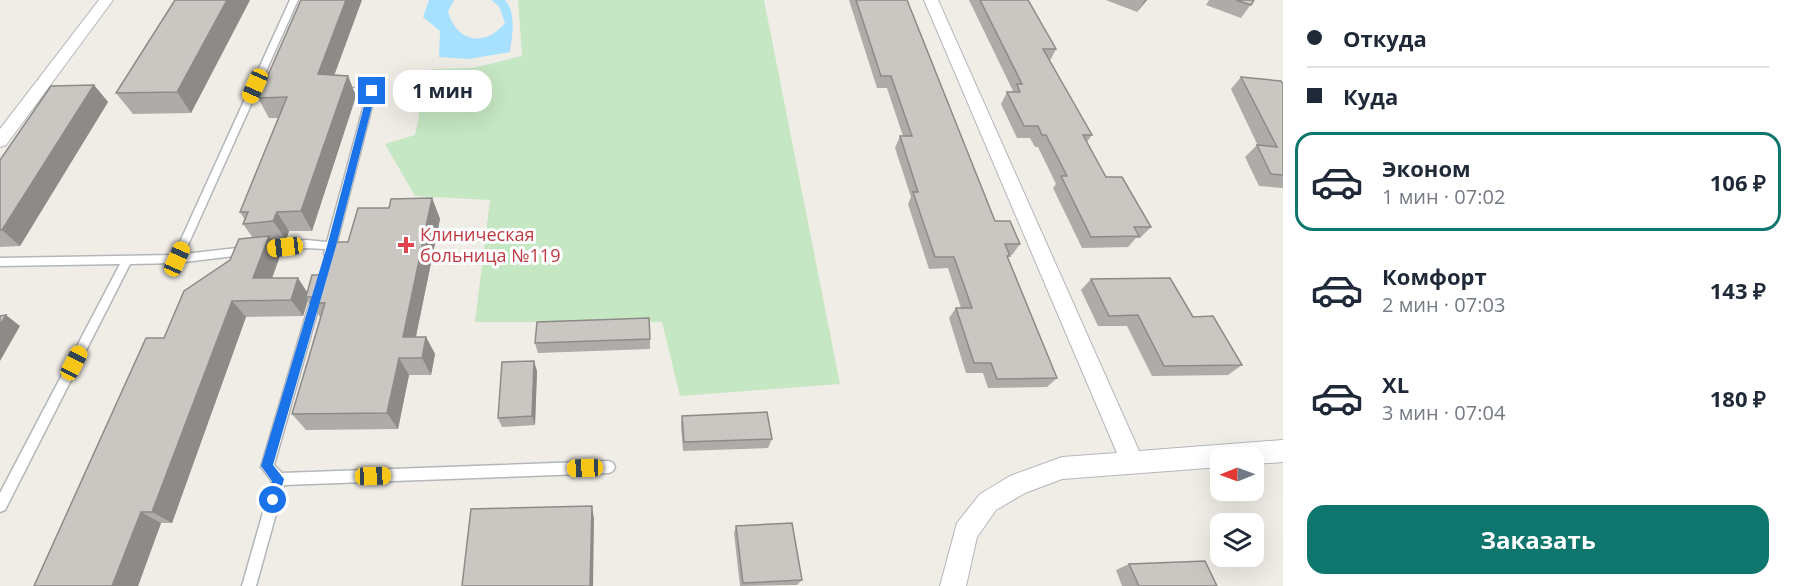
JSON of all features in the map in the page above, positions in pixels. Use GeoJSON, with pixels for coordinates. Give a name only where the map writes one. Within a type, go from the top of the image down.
{"type":"FeatureCollection","features":[{"type":"Feature","properties":{"kind":"street"},"geometry":{"type":"LineString","coordinates":[[0,141],[106,0]]}},
{"type":"Feature","properties":{"kind":"street"},"geometry":{"type":"LineString","coordinates":[[931,0],[1132,462]]}},
{"type":"Feature","properties":{"kind":"street"},"geometry":{"type":"LineString","coordinates":[[953,586],[966,532],[988,502],[1018,484],[1062,468],[1283,451]]}},
{"type":"Feature","properties":{"kind":"lane"},"geometry":{"type":"LineString","coordinates":[[177,259],[294,0]]}},
{"type":"Feature","properties":{"kind":"lane"},"geometry":{"type":"LineString","coordinates":[[325,268],[372,91],[346,91]]}},
{"type":"Feature","properties":{"kind":"lane"},"geometry":{"type":"LineString","coordinates":[[0,262],[177,259],[306,244],[331,246]]}},
{"type":"Feature","properties":{"kind":"lane"},"geometry":{"type":"LineString","coordinates":[[0,506],[127,260]]}},
{"type":"Feature","properties":{"kind":"lane"},"geometry":{"type":"LineString","coordinates":[[322,279],[267,466],[279,479],[609,467]]}},
{"type":"Feature","properties":{"kind":"lane"},"geometry":{"type":"LineString","coordinates":[[249,586],[279,479]]}},
{"type":"Feature","properties":{"kind":"green space"},"geometry":{"type":"Polygon","coordinates":[[[518,0],[764,0],[840,384],[680,396],[662,322],[475,322],[490,200],[415,196],[385,144],[415,135],[419,116],[414,76],[433,69],[472,68],[522,56],[518,0]]]}},
{"type":"Feature","properties":{"kind":"water"},"geometry":{"type":"Polygon","coordinates":[[[429,0],[454,0],[448,11],[457,29],[464,35],[480,38],[489,36],[505,23],[499,6],[491,0],[505,0],[512,18],[510,52],[469,59],[439,57],[440,31],[423,17],[429,0]]]}},
{"type":"Feature","properties":{"kind":"building"},"geometry":{"type":"Polygon","coordinates":[[[175,0],[227,0],[177,92],[116,93],[175,0]]]}},
{"type":"Feature","properties":{"kind":"building"},"geometry":{"type":"Polygon","coordinates":[[[301,0],[346,0],[318,74],[348,76],[301,211],[277,212],[273,221],[243,224],[248,212],[240,212],[287,97],[258,98],[301,0]]]}},
{"type":"Feature","properties":{"kind":"building"},"geometry":{"type":"Polygon","coordinates":[[[856,0],[907,0],[995,221],[1010,221],[1020,244],[1005,244],[1010,256],[1007,256],[1057,378],[997,379],[991,363],[974,363],[956,308],[972,308],[954,257],[935,257],[913,192],[918,192],[900,136],[912,136],[891,76],[881,76],[856,0]]]}},
{"type":"Feature","properties":{"kind":"building"},"geometry":{"type":"Polygon","coordinates":[[[980,0],[1028,0],[1056,49],[1043,49],[1092,135],[1083,135],[1106,177],[1122,177],[1151,227],[1134,227],[1139,236],[1091,237],[1061,176],[1067,176],[1046,135],[1042,135],[1038,126],[1024,126],[1007,92],[1020,92],[1017,84],[1022,84],[980,0]]]}},
{"type":"Feature","properties":{"kind":"building"},"geometry":{"type":"Polygon","coordinates":[[[1236,0],[1254,0],[1251,5],[1236,0]]]}},
{"type":"Feature","properties":{"kind":"building"},"geometry":{"type":"Polygon","coordinates":[[[1241,77],[1281,81],[1283,84],[1283,175],[1271,174],[1257,145],[1277,147],[1241,77]]]}},
{"type":"Feature","properties":{"kind":"building"},"geometry":{"type":"Polygon","coordinates":[[[94,85],[0,230],[0,160],[51,86],[94,85]]]}},
{"type":"Feature","properties":{"kind":"building"},"geometry":{"type":"Polygon","coordinates":[[[432,198],[403,337],[426,337],[422,358],[399,358],[387,413],[292,414],[325,303],[310,303],[312,297],[306,297],[312,275],[321,275],[332,242],[348,242],[358,208],[389,208],[391,199],[432,198]]]}},
{"type":"Feature","properties":{"kind":"building"},"geometry":{"type":"Polygon","coordinates":[[[269,236],[253,278],[298,278],[291,300],[232,301],[152,512],[141,512],[112,586],[34,586],[146,338],[164,338],[184,291],[230,260],[239,239],[269,236]]]}},
{"type":"Feature","properties":{"kind":"building"},"geometry":{"type":"Polygon","coordinates":[[[1170,278],[1193,317],[1213,316],[1242,365],[1164,366],[1138,315],[1109,316],[1091,279],[1170,278]]]}},
{"type":"Feature","properties":{"kind":"building"},"geometry":{"type":"Polygon","coordinates":[[[6,315],[0,325],[0,316],[6,315]]]}},
{"type":"Feature","properties":{"kind":"building"},"geometry":{"type":"Polygon","coordinates":[[[649,318],[650,339],[535,343],[537,322],[649,318]]]}},
{"type":"Feature","properties":{"kind":"building"},"geometry":{"type":"Polygon","coordinates":[[[534,361],[532,416],[498,418],[502,362],[534,361]]]}},
{"type":"Feature","properties":{"kind":"building"},"geometry":{"type":"Polygon","coordinates":[[[767,412],[772,439],[684,442],[682,416],[767,412]]]}},
{"type":"Feature","properties":{"kind":"building"},"geometry":{"type":"Polygon","coordinates":[[[592,506],[590,586],[462,586],[471,509],[592,506]]]}},
{"type":"Feature","properties":{"kind":"building"},"geometry":{"type":"Polygon","coordinates":[[[792,523],[802,580],[743,583],[736,526],[792,523]]]}},
{"type":"Feature","properties":{"kind":"building"},"geometry":{"type":"Polygon","coordinates":[[[1205,561],[1217,586],[1139,586],[1129,564],[1205,561]]]}},
{"type":"Feature","properties":{"kind":"place","name":"Клиническая больница №119"},"geometry":{"type":"Point","coordinates":[406,245]}},
{"type":"Feature","properties":{"kind":"route"},"geometry":{"type":"LineString","coordinates":[[273,500],[279,479],[267,466],[331,246],[372,91]]}}]}
